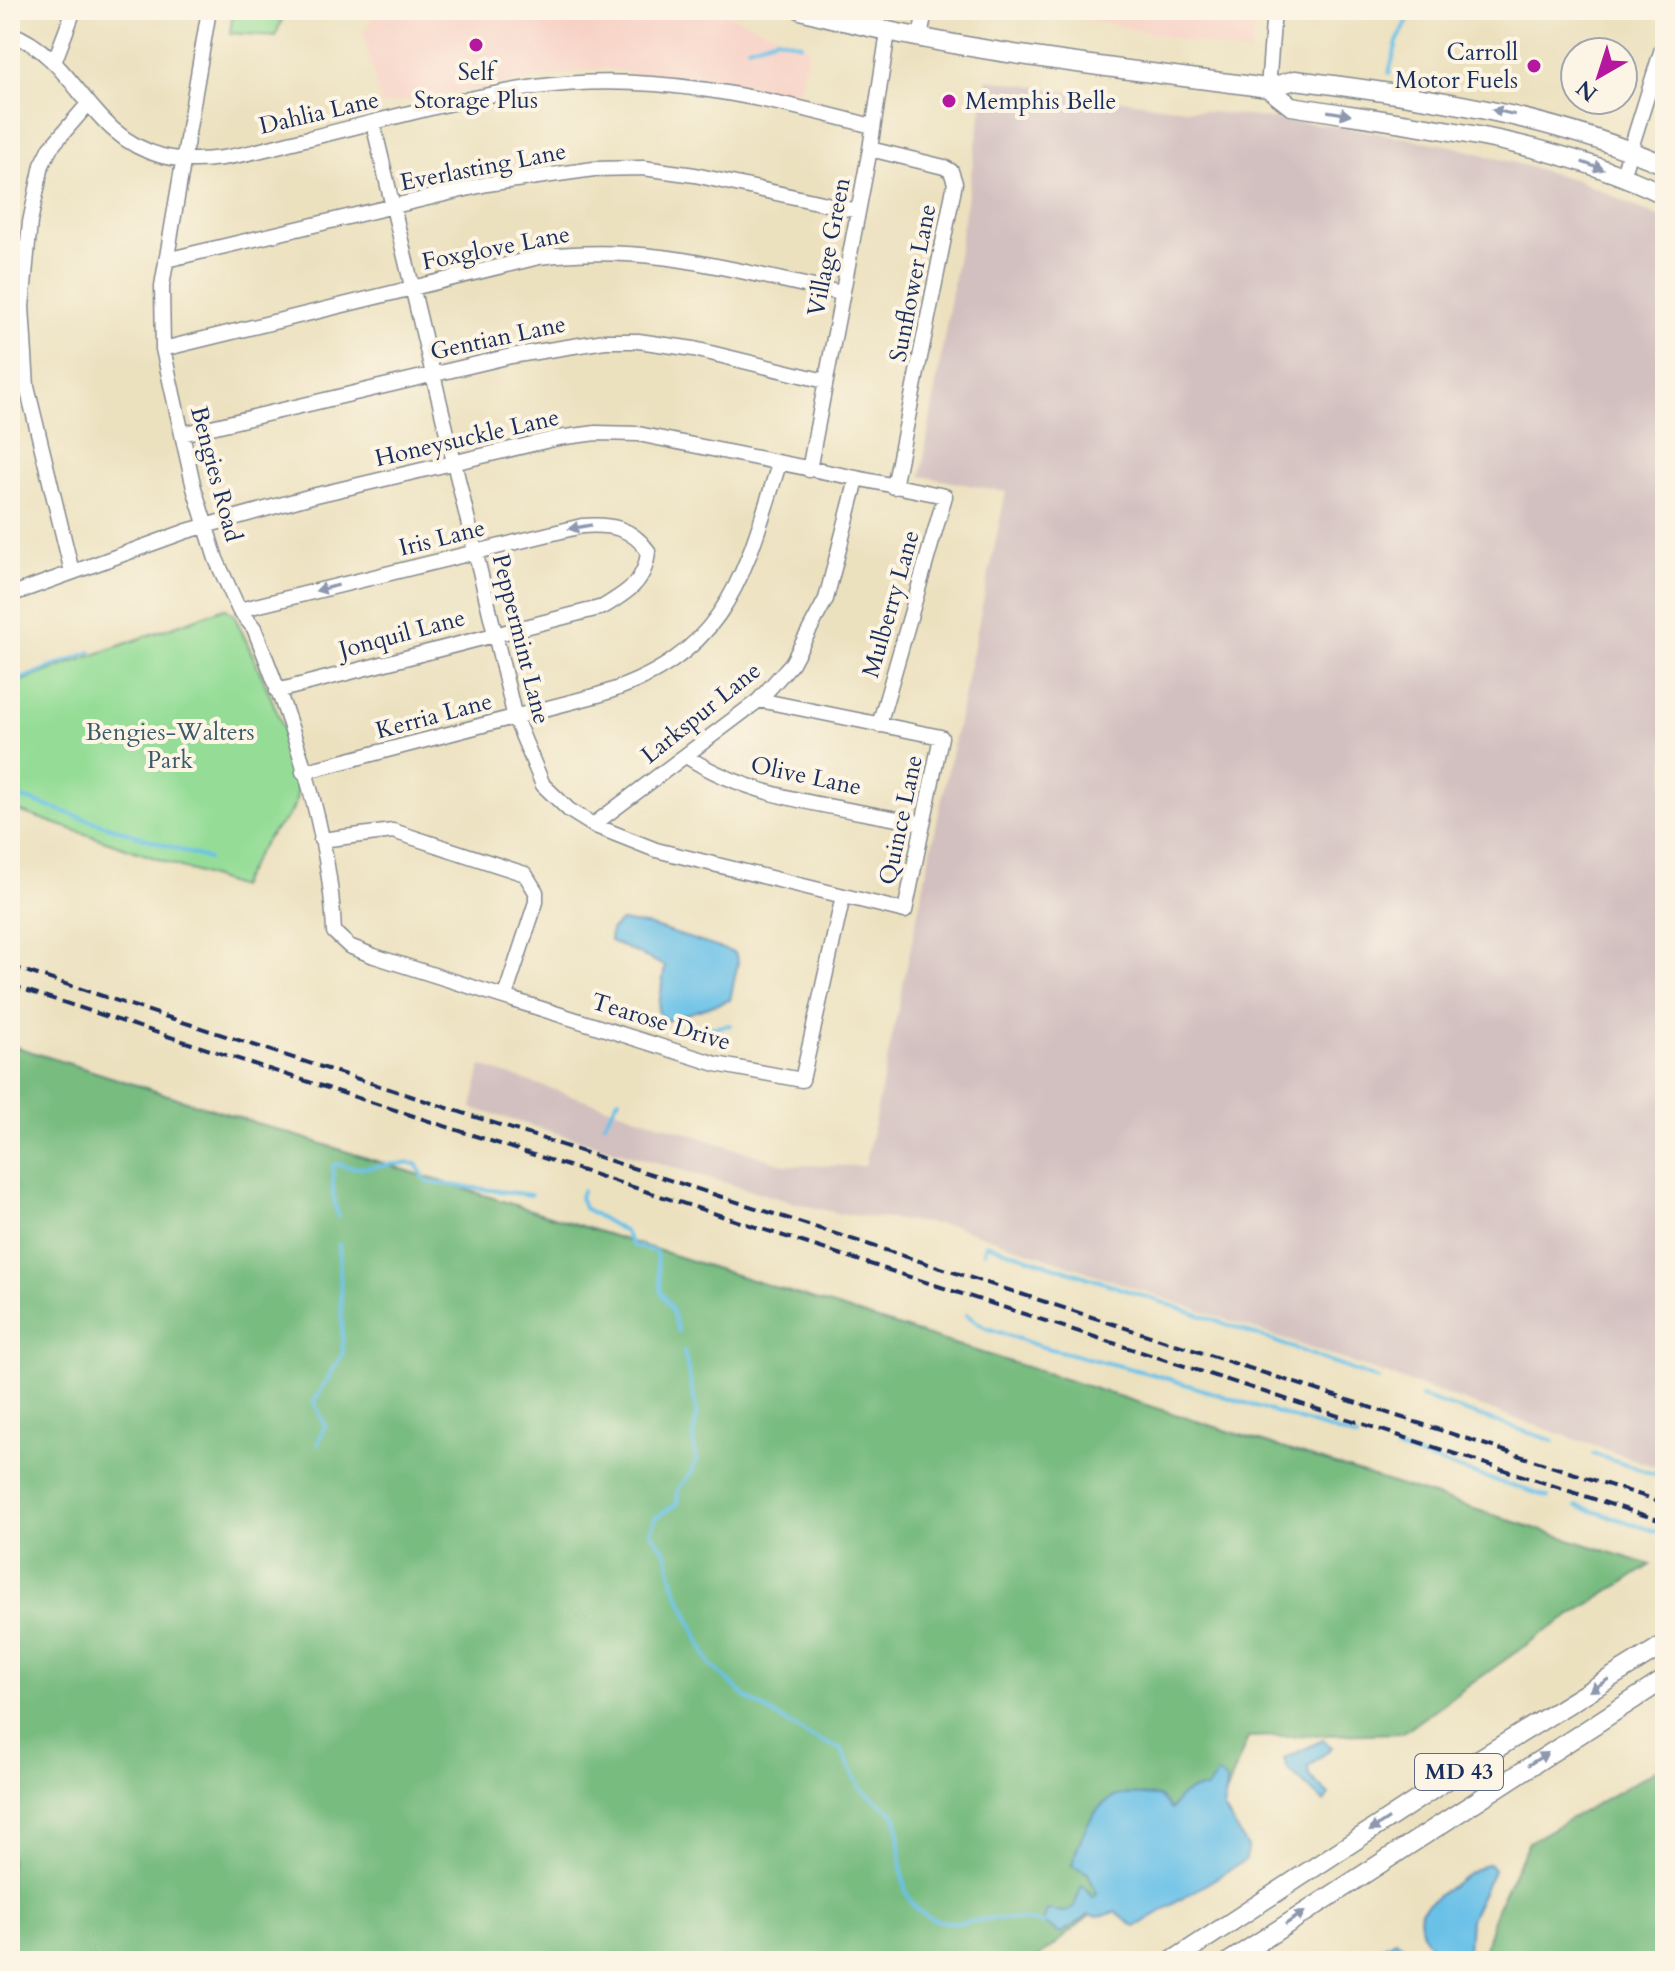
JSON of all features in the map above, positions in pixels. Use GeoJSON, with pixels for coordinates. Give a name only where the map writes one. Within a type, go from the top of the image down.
{"type":"FeatureCollection","features":[{"type":"Feature","properties":{"kind":"main road"},"geometry":{"type":"LineString","coordinates":[[801,10],[920,38],[1268,88],[1295,80],[1458,104],[1566,128],[1665,165]]}},
{"type":"Feature","properties":{"kind":"main road"},"geometry":{"type":"LineString","coordinates":[[1268,88],[1291,106],[1475,135],[1530,147],[1622,177],[1665,195]]}},
{"type":"Feature","properties":{"kind":"main road","name":"MD 43"},"geometry":{"type":"LineString","coordinates":[[1172,1961],[1473,1763],[1665,1644]]}},
{"type":"Feature","properties":{"kind":"main road","name":"MD 43"},"geometry":{"type":"LineString","coordinates":[[1230,1961],[1665,1679]]}},
{"type":"Feature","properties":{"kind":"street"},"geometry":{"type":"LineString","coordinates":[[55,60],[74,10]]}},
{"type":"Feature","properties":{"kind":"street","name":"Bengies Road"},"geometry":{"type":"LineString","coordinates":[[209,10],[162,286],[163,349],[205,526],[239,610],[254,628],[303,772],[321,840],[334,932]]}},
{"type":"Feature","properties":{"kind":"street"},"geometry":{"type":"LineString","coordinates":[[920,38],[925,10]]}},
{"type":"Feature","properties":{"kind":"street"},"geometry":{"type":"LineString","coordinates":[[1268,88],[1274,10]]}},
{"type":"Feature","properties":{"kind":"street","name":"Village Green"},"geometry":{"type":"LineString","coordinates":[[809,470],[870,149],[888,32]]}},
{"type":"Feature","properties":{"kind":"street","name":"Dahlia Lane"},"geometry":{"type":"LineString","coordinates":[[10,33],[33,43],[55,60],[107,127],[133,145],[164,156],[227,157],[536,87],[639,81],[772,102],[872,126]]}},
{"type":"Feature","properties":{"kind":"street"},"geometry":{"type":"LineString","coordinates":[[1622,177],[1665,39]]}},
{"type":"Feature","properties":{"kind":"street"},"geometry":{"type":"LineString","coordinates":[[72,572],[27,387],[22,307],[29,230],[42,165],[51,147],[88,104]]}},
{"type":"Feature","properties":{"kind":"street","name":"Peppermint Lane"},"geometry":{"type":"LineString","coordinates":[[373,123],[497,632],[515,718],[543,785],[569,810],[593,825],[656,850],[905,911]]}},
{"type":"Feature","properties":{"kind":"street","name":"Sunflower Lane"},"geometry":{"type":"LineString","coordinates":[[870,149],[944,167],[951,171],[955,183],[894,487]]}},
{"type":"Feature","properties":{"kind":"street","name":"Everlasting Lane"},"geometry":{"type":"LineString","coordinates":[[166,260],[531,176],[643,168],[732,182],[858,211]]}},
{"type":"Feature","properties":{"kind":"street","name":"Foxglove Lane"},"geometry":{"type":"LineString","coordinates":[[163,349],[539,257],[619,251],[692,260],[842,293]]}},
{"type":"Feature","properties":{"kind":"street","name":"Gentian Lane"},"geometry":{"type":"LineString","coordinates":[[182,434],[536,350],[623,340],[694,349],[825,381]]}},
{"type":"Feature","properties":{"kind":"street","name":"Honeysuckle Lane"},"geometry":{"type":"LineString","coordinates":[[10,595],[205,526],[312,496],[558,438],[596,433],[638,434],[945,496]]}},
{"type":"Feature","properties":{"kind":"street","name":"Kerria Lane"},"geometry":{"type":"LineString","coordinates":[[303,772],[636,684],[666,668],[705,633],[737,588],[779,464]]}},
{"type":"Feature","properties":{"kind":"street","name":"Larkspur Lane"},"geometry":{"type":"LineString","coordinates":[[593,825],[759,700],[792,663],[817,620],[833,577],[857,479]]}},
{"type":"Feature","properties":{"kind":"street","name":"Mulberry Lane"},"geometry":{"type":"LineString","coordinates":[[879,725],[945,496]]}},
{"type":"Feature","properties":{"kind":"street","name":"Iris Lane"},"geometry":{"type":"LineString","coordinates":[[239,610],[582,526],[620,527],[635,535],[648,551]]}},
{"type":"Feature","properties":{"kind":"street","name":"Jonquil Lane"},"geometry":{"type":"LineString","coordinates":[[277,691],[603,607],[636,584],[647,566],[648,551]]}},
{"type":"Feature","properties":{"kind":"street"},"geometry":{"type":"LineString","coordinates":[[759,700],[879,725]]}},
{"type":"Feature","properties":{"kind":"street","name":"Quince Lane"},"geometry":{"type":"LineString","coordinates":[[879,725],[941,737],[905,911]]}},
{"type":"Feature","properties":{"kind":"street","name":"Olive Lane"},"geometry":{"type":"LineString","coordinates":[[686,756],[732,782],[923,824]]}},
{"type":"Feature","properties":{"kind":"street"},"geometry":{"type":"LineString","coordinates":[[321,840],[393,831],[525,874],[536,892],[536,902],[505,996]]}},
{"type":"Feature","properties":{"kind":"street","name":"Tearose Drive"},"geometry":{"type":"LineString","coordinates":[[334,932],[354,949],[716,1064],[802,1080],[843,896]]}},
{"type":"Feature","properties":{"kind":"shaded area"},"geometry":{"type":"Polygon","coordinates":[[[377,10],[717,10],[810,48],[796,96],[602,68],[380,105],[364,32],[377,10]]]}},
{"type":"Feature","properties":{"kind":"shaded area"},"geometry":{"type":"Polygon","coordinates":[[[1044,10],[1257,10],[1250,54],[1044,10]]]}},
{"type":"Feature","properties":{"kind":"shaded area"},"geometry":{"type":"Polygon","coordinates":[[[987,79],[1160,106],[1350,128],[1452,146],[1577,180],[1665,220],[1665,1470],[954,1226],[842,1214],[787,1201],[472,1108],[481,1066],[786,1165],[865,1166],[1006,492],[921,476],[987,79]]]}},
{"type":"Feature","properties":{"kind":"green space"},"geometry":{"type":"Polygon","coordinates":[[[233,10],[261,10],[282,20],[275,36],[230,33],[233,10]]]}},
{"type":"Feature","properties":{"kind":"green space","name":"Bengies-Walters Park"},"geometry":{"type":"Polygon","coordinates":[[[225,608],[234,615],[264,680],[285,735],[297,783],[296,800],[291,812],[263,844],[239,887],[10,808],[10,685],[225,608]]]}},
{"type":"Feature","properties":{"kind":"green space"},"geometry":{"type":"Polygon","coordinates":[[[10,1045],[1651,1565],[1540,1635],[1402,1733],[1248,1737],[1210,1835],[1098,1909],[1034,1961],[10,1961],[10,1045]]]}},
{"type":"Feature","properties":{"kind":"green space"},"geometry":{"type":"Polygon","coordinates":[[[1665,1765],[1665,1961],[1481,1961],[1496,1909],[1529,1842],[1665,1765]]]}},
{"type":"Feature","properties":{"kind":"water"},"geometry":{"type":"Polygon","coordinates":[[[621,921],[651,926],[735,953],[738,962],[730,1000],[665,1021],[658,1011],[665,966],[610,941],[611,930],[621,921]]]}},
{"type":"Feature","properties":{"kind":"water"},"geometry":{"type":"Polygon","coordinates":[[[1323,1740],[1332,1747],[1308,1768],[1309,1776],[1329,1795],[1324,1802],[1288,1770],[1284,1759],[1323,1740]]]}},
{"type":"Feature","properties":{"kind":"water"},"geometry":{"type":"Polygon","coordinates":[[[1217,1774],[1227,1780],[1224,1809],[1247,1847],[1246,1860],[1135,1927],[1115,1912],[1098,1917],[1088,1915],[1061,1934],[1043,1923],[1047,1910],[1065,1912],[1074,1907],[1082,1885],[1093,1898],[1097,1894],[1088,1873],[1072,1865],[1088,1823],[1102,1805],[1121,1795],[1135,1794],[1159,1796],[1171,1810],[1185,1793],[1207,1789],[1217,1774]]]}},
{"type":"Feature","properties":{"kind":"water"},"geometry":{"type":"Polygon","coordinates":[[[1489,1863],[1494,1869],[1470,1919],[1468,1951],[1458,1956],[1440,1953],[1432,1948],[1422,1931],[1421,1911],[1454,1884],[1489,1863]]]}},
{"type":"Feature","properties":{"kind":"water"},"geometry":{"type":"Polygon","coordinates":[[[1395,1940],[1428,1961],[1356,1961],[1395,1940]]]}},
{"type":"Feature","properties":{"kind":"waterway"},"geometry":{"type":"LineString","coordinates":[[1389,73],[1397,42],[1413,10]]}},
{"type":"Feature","properties":{"kind":"waterway"},"geometry":{"type":"LineString","coordinates":[[748,47],[777,38],[801,44]]}},
{"type":"Feature","properties":{"kind":"waterway"},"geometry":{"type":"LineString","coordinates":[[10,683],[91,652]]}},
{"type":"Feature","properties":{"kind":"waterway"},"geometry":{"type":"LineString","coordinates":[[10,794],[208,859]]}},
{"type":"Feature","properties":{"kind":"waterway"},"geometry":{"type":"LineString","coordinates":[[684,1032],[730,1025]]}},
{"type":"Feature","properties":{"kind":"waterway"},"geometry":{"type":"LineString","coordinates":[[604,1124],[619,1098]]}},
{"type":"Feature","properties":{"kind":"waterway"},"geometry":{"type":"LineString","coordinates":[[338,1217],[333,1193],[333,1166],[337,1164],[358,1168],[416,1164],[427,1182],[531,1195]]}},
{"type":"Feature","properties":{"kind":"waterway"},"geometry":{"type":"LineString","coordinates":[[582,1191],[580,1197],[584,1208],[625,1232],[632,1245],[656,1252],[661,1292],[671,1308],[678,1331]]}},
{"type":"Feature","properties":{"kind":"waterway"},"geometry":{"type":"LineString","coordinates":[[318,1444],[325,1425],[314,1402],[343,1353],[339,1244]]}},
{"type":"Feature","properties":{"kind":"waterway"},"geometry":{"type":"LineString","coordinates":[[984,1252],[986,1244],[1232,1326],[1378,1380]]}},
{"type":"Feature","properties":{"kind":"waterway"},"geometry":{"type":"LineString","coordinates":[[967,1315],[984,1327],[1039,1346],[1156,1375],[1357,1438]]}},
{"type":"Feature","properties":{"kind":"waterway"},"geometry":{"type":"LineString","coordinates":[[684,1351],[697,1413],[693,1439],[696,1459],[693,1471],[678,1489],[677,1504],[655,1518],[651,1533],[666,1552],[675,1586],[710,1664],[747,1698],[811,1737],[841,1749],[861,1789],[895,1814],[905,1888],[919,1911],[939,1921],[1002,1918],[1043,1923]]}},
{"type":"Feature","properties":{"kind":"waterway"},"geometry":{"type":"LineString","coordinates":[[1421,1397],[1554,1441]]}},
{"type":"Feature","properties":{"kind":"waterway"},"geometry":{"type":"LineString","coordinates":[[1396,1449],[1548,1497]]}},
{"type":"Feature","properties":{"kind":"waterway"},"geometry":{"type":"LineString","coordinates":[[1593,1454],[1665,1478]]}},
{"type":"Feature","properties":{"kind":"waterway"},"geometry":{"type":"LineString","coordinates":[[1577,1506],[1665,1534]]}},
{"type":"Feature","properties":{"kind":"railway"},"geometry":{"type":"LineString","coordinates":[[10,966],[1665,1503]]}},
{"type":"Feature","properties":{"kind":"railway"},"geometry":{"type":"LineString","coordinates":[[10,985],[1665,1522]]}},
{"type":"Feature","properties":{"kind":"place","name":"Self Storage Plus"},"geometry":{"type":"Point","coordinates":[476,45]}},
{"type":"Feature","properties":{"kind":"place","name":"Carroll Motor Fuels"},"geometry":{"type":"Point","coordinates":[1534,66]}},
{"type":"Feature","properties":{"kind":"place","name":"Memphis Belle"},"geometry":{"type":"Point","coordinates":[949,101]}}]}
